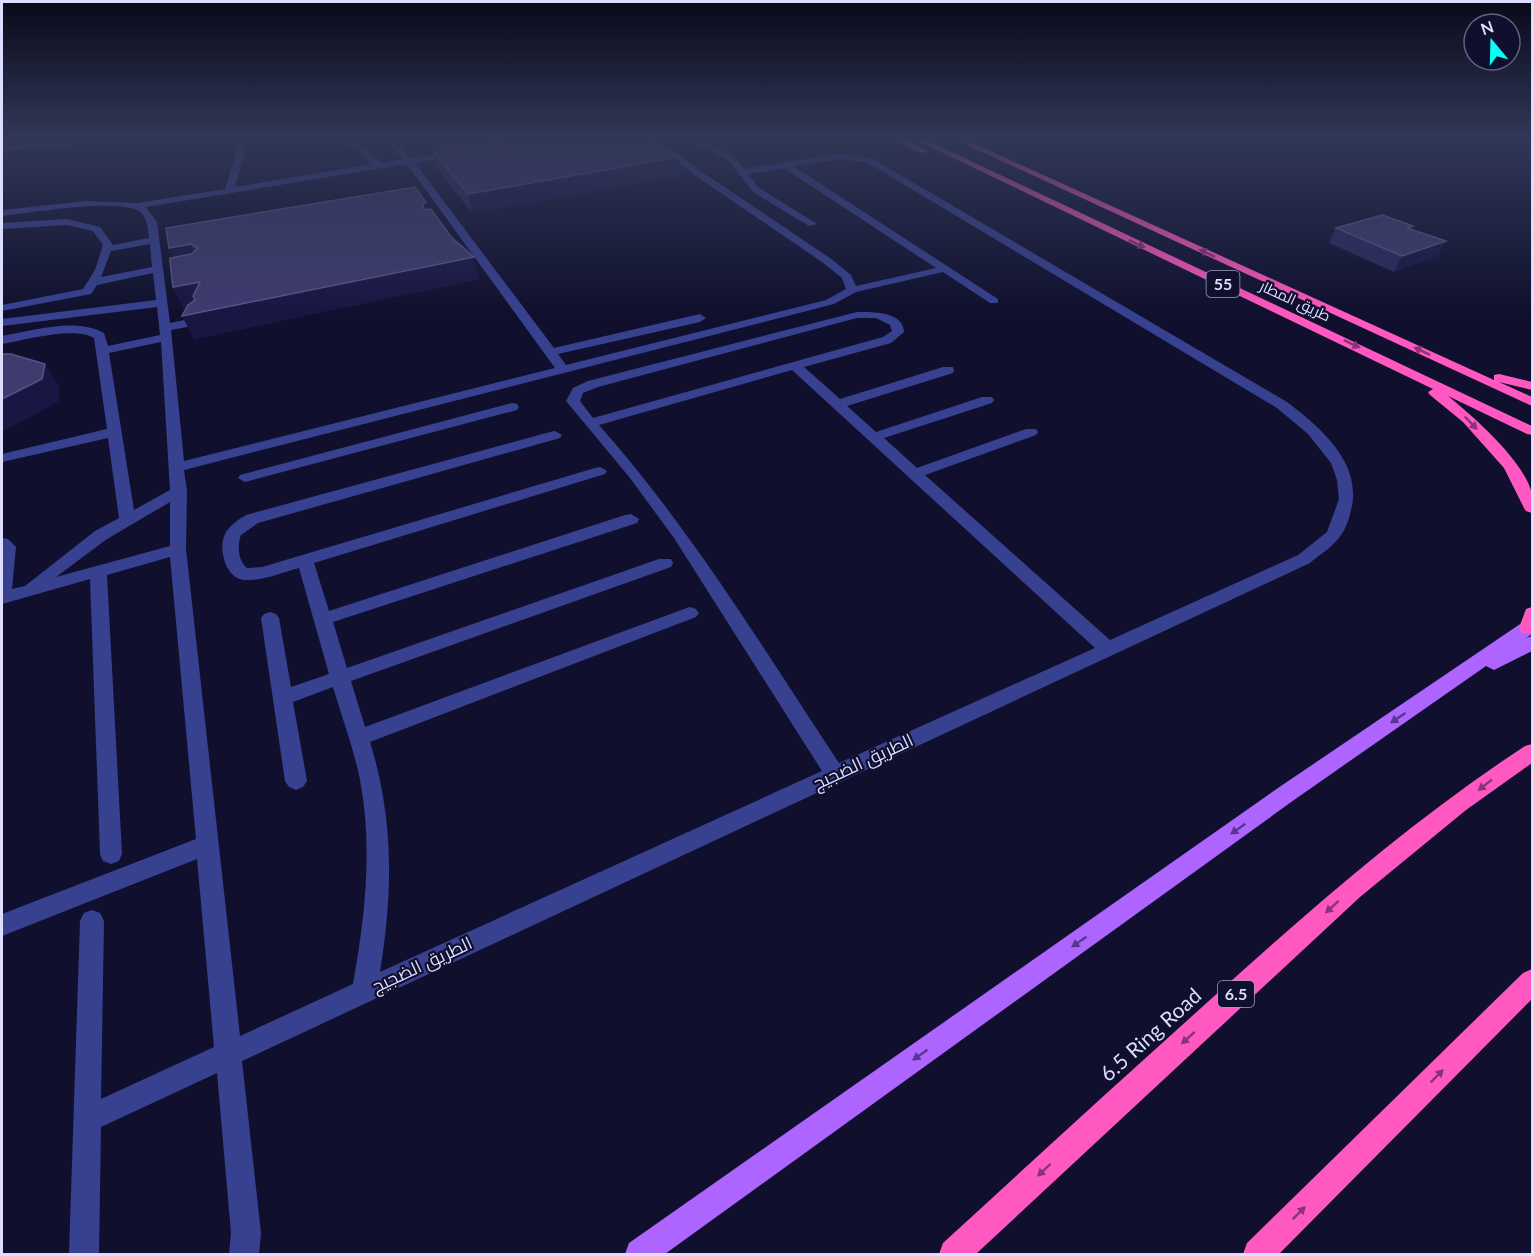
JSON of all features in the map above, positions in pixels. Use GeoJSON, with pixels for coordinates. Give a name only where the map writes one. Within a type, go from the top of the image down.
{"type":"FeatureCollection","features":[{"type":"Feature","properties":{"kind":"highway","name":"طريق المطار"},"geometry":{"type":"LineString","coordinates":[[1033,196],[1533,431]]}},
{"type":"Feature","properties":{"kind":"highway","name":"طريق المطار"},"geometry":{"type":"LineString","coordinates":[[1082,196],[1533,402]]}},
{"type":"Feature","properties":{"kind":"highway"},"geometry":{"type":"LineString","coordinates":[[1453,366],[1533,386]]}},
{"type":"Feature","properties":{"kind":"highway"},"geometry":{"type":"LineString","coordinates":[[1410,372],[1475,426],[1511,466],[1533,508]]}},
{"type":"Feature","properties":{"kind":"highway","name":"6.5 Ring Road"},"geometry":{"type":"LineString","coordinates":[[954,1254],[1123,1096],[1356,885],[1503,770],[1533,752]]}},
{"type":"Feature","properties":{"kind":"highway"},"geometry":{"type":"LineString","coordinates":[[1258,1254],[1533,982]]}},
{"type":"Feature","properties":{"kind":"main road"},"geometry":{"type":"LineString","coordinates":[[640,1254],[1286,794],[1531,627]]}},
{"type":"Feature","properties":{"kind":"street"},"geometry":{"type":"LineString","coordinates":[[2,213],[110,203],[136,206],[200,196]]}},
{"type":"Feature","properties":{"kind":"street"},"geometry":{"type":"LineString","coordinates":[[431,196],[449,223],[563,369]]}},
{"type":"Feature","properties":{"kind":"street"},"geometry":{"type":"LineString","coordinates":[[731,196],[826,260],[847,277],[852,290]]}},
{"type":"Feature","properties":{"kind":"street"},"geometry":{"type":"LineString","coordinates":[[765,196],[812,224]]}},
{"type":"Feature","properties":{"kind":"street"},"geometry":{"type":"LineString","coordinates":[[832,196],[994,301]]}},
{"type":"Feature","properties":{"kind":"street","name":"الطريق الضجيج"},"geometry":{"type":"LineString","coordinates":[[87,1119],[1304,559],[1333,535],[1346,507],[1344,476],[1329,447],[1302,419],[1267,394],[930,196]]}},
{"type":"Feature","properties":{"kind":"street"},"geometry":{"type":"LineString","coordinates":[[136,206],[145,211],[152,222],[162,274],[162,303],[179,490],[178,549],[249,1247]]}},
{"type":"Feature","properties":{"kind":"street"},"geometry":{"type":"LineString","coordinates":[[2,226],[67,222],[96,229],[108,245],[100,270],[87,292],[3,310]]}},
{"type":"Feature","properties":{"kind":"street"},"geometry":{"type":"LineString","coordinates":[[107,249],[154,240]]}},
{"type":"Feature","properties":{"kind":"street"},"geometry":{"type":"LineString","coordinates":[[177,467],[830,302],[852,290],[944,269]]}},
{"type":"Feature","properties":{"kind":"street"},"geometry":{"type":"LineString","coordinates":[[93,282],[162,274]]}},
{"type":"Feature","properties":{"kind":"street"},"geometry":{"type":"LineString","coordinates":[[2,323],[162,303]]}},
{"type":"Feature","properties":{"kind":"street"},"geometry":{"type":"LineString","coordinates":[[590,423],[887,340],[894,337],[898,327],[888,318],[857,315],[593,384],[578,391],[573,401],[590,423],[635,475],[680,535],[835,774]]}},
{"type":"Feature","properties":{"kind":"street"},"geometry":{"type":"LineString","coordinates":[[551,352],[700,318]]}},
{"type":"Feature","properties":{"kind":"street"},"geometry":{"type":"LineString","coordinates":[[103,351],[166,333],[198,321]]}},
{"type":"Feature","properties":{"kind":"street"},"geometry":{"type":"LineString","coordinates":[[2,340],[86,330],[98,333],[103,351],[127,518]]}},
{"type":"Feature","properties":{"kind":"street"},"geometry":{"type":"LineString","coordinates":[[795,366],[1108,649]]}},
{"type":"Feature","properties":{"kind":"street"},"geometry":{"type":"LineString","coordinates":[[838,404],[948,370]]}},
{"type":"Feature","properties":{"kind":"street"},"geometry":{"type":"LineString","coordinates":[[874,437],[987,400]]}},
{"type":"Feature","properties":{"kind":"street"},"geometry":{"type":"LineString","coordinates":[[245,478],[512,407]]}},
{"type":"Feature","properties":{"kind":"street"},"geometry":{"type":"LineString","coordinates":[[355,422],[363,447]]}},
{"type":"Feature","properties":{"kind":"street"},"geometry":{"type":"LineString","coordinates":[[2,458],[114,432]]}},
{"type":"Feature","properties":{"kind":"street"},"geometry":{"type":"LineString","coordinates":[[915,474],[1031,432]]}},
{"type":"Feature","properties":{"kind":"street"},"geometry":{"type":"LineString","coordinates":[[555,435],[263,516],[243,524],[230,537],[234,566],[243,574],[262,573],[600,471]]}},
{"type":"Feature","properties":{"kind":"street"},"geometry":{"type":"LineString","coordinates":[[28,591],[76,552],[127,518],[179,490]]}},
{"type":"Feature","properties":{"kind":"street"},"geometry":{"type":"LineString","coordinates":[[323,619],[631,519]]}},
{"type":"Feature","properties":{"kind":"street"},"geometry":{"type":"LineString","coordinates":[[2,543],[8,547],[2,598],[178,549]]}},
{"type":"Feature","properties":{"kind":"street"},"geometry":{"type":"LineString","coordinates":[[305,560],[370,778],[377,822],[378,872],[375,928],[364,992]]}},
{"type":"Feature","properties":{"kind":"street"},"geometry":{"type":"LineString","coordinates":[[282,698],[665,563]]}},
{"type":"Feature","properties":{"kind":"street"},"geometry":{"type":"LineString","coordinates":[[98,571],[111,854]]}},
{"type":"Feature","properties":{"kind":"street"},"geometry":{"type":"LineString","coordinates":[[359,738],[690,613]]}},
{"type":"Feature","properties":{"kind":"street"},"geometry":{"type":"LineString","coordinates":[[270,618],[296,781]]}},
{"type":"Feature","properties":{"kind":"street"},"geometry":{"type":"LineString","coordinates":[[2,925],[207,845]]}},
{"type":"Feature","properties":{"kind":"street"},"geometry":{"type":"LineString","coordinates":[[84,1254],[92,921]]}},
{"type":"Feature","properties":{"kind":"building"},"geometry":{"type":"Polygon","coordinates":[[[363,196],[421,196],[426,202],[423,204],[424,210],[431,209],[451,237],[474,257],[182,316],[188,305],[195,300],[193,296],[200,282],[173,287],[170,258],[191,254],[198,248],[191,244],[169,248],[166,228],[363,196]]]}},
{"type":"Feature","properties":{"kind":"building"},"geometry":{"type":"Polygon","coordinates":[[[1382,215],[1413,226],[1407,228],[1446,241],[1402,256],[1336,228],[1382,215]]]}},
{"type":"Feature","properties":{"kind":"building"},"geometry":{"type":"Polygon","coordinates":[[[2,354],[11,354],[45,364],[42,379],[2,399],[2,354]]]}}]}
